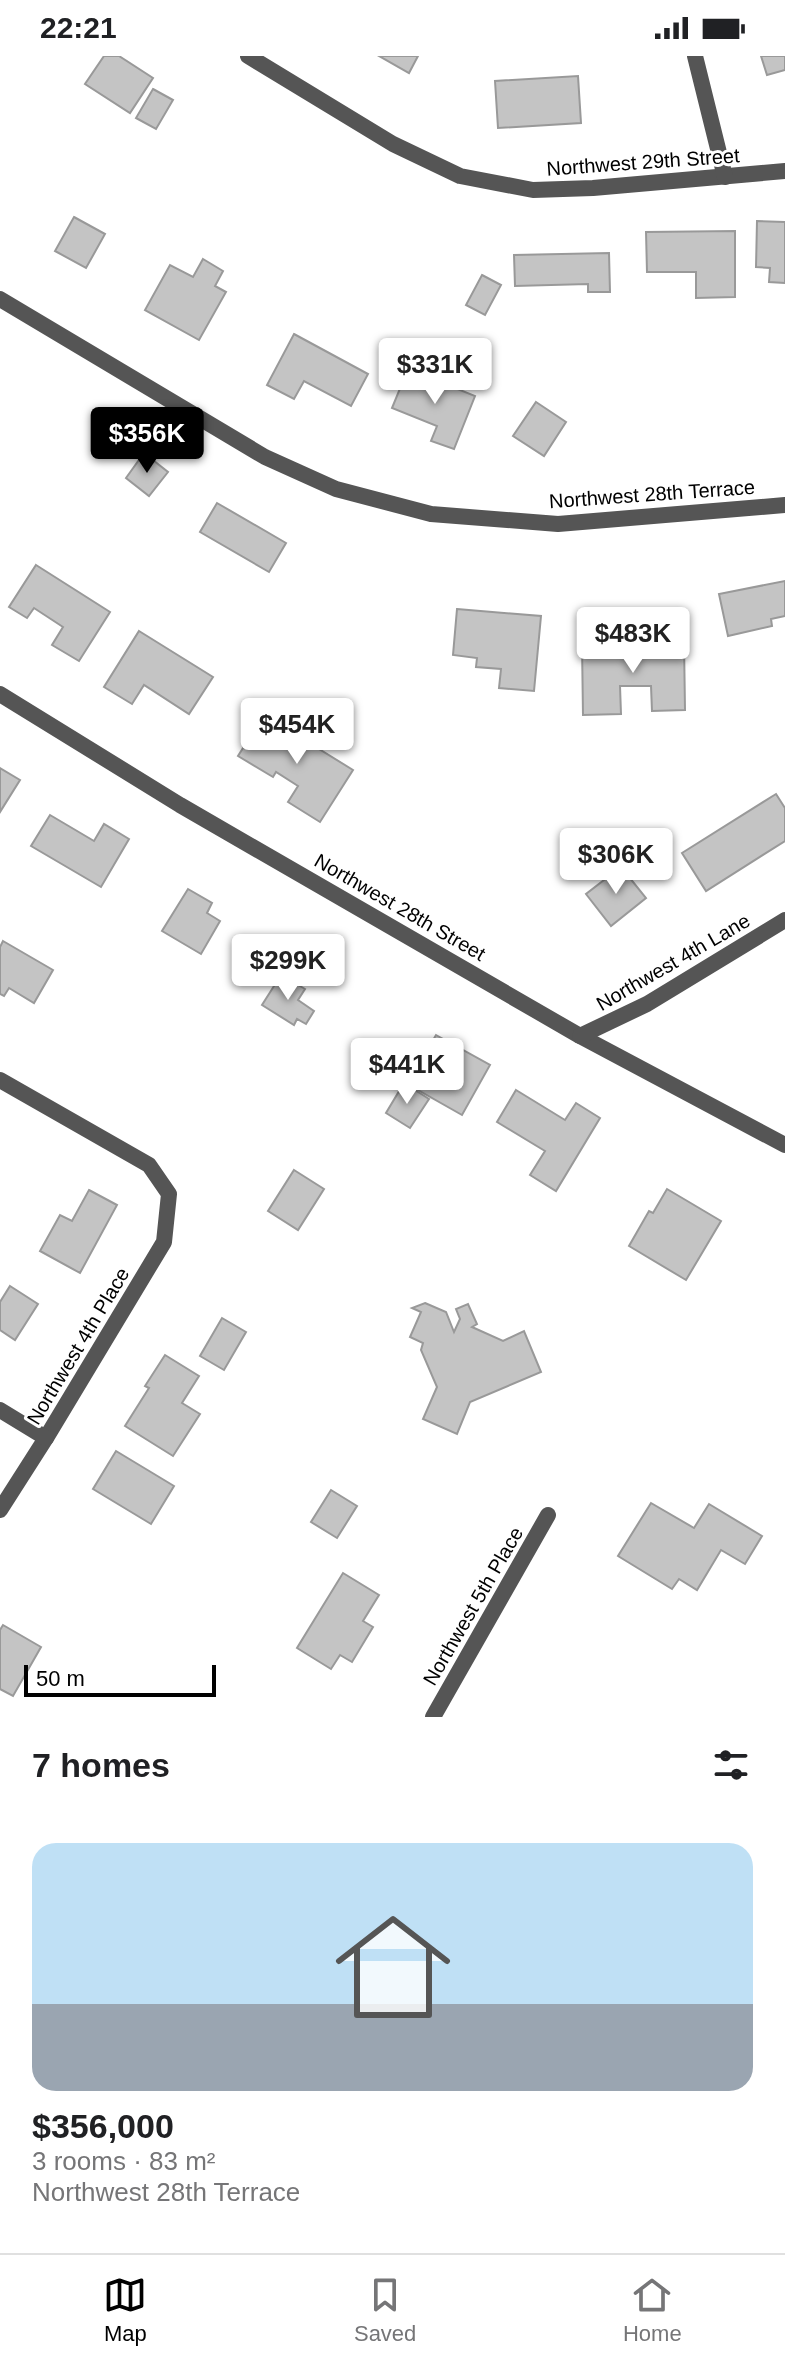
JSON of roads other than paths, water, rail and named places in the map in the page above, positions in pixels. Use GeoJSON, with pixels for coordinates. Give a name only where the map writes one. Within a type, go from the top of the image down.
{"type":"FeatureCollection","features":[{"type":"Feature","properties":{"kind":"street","name":"Northwest 29th Street"},"geometry":{"type":"LineString","coordinates":[[248,56],[393,144],[460,176],[533,190],[593,188],[785,171]]}},
{"type":"Feature","properties":{"kind":"street"},"geometry":{"type":"LineString","coordinates":[[695,56],[725,177]]}},
{"type":"Feature","properties":{"kind":"street","name":"Northwest 28th Terrace"},"geometry":{"type":"LineString","coordinates":[[0,299],[265,457],[336,489],[431,514],[558,524],[785,505]]}},
{"type":"Feature","properties":{"kind":"street","name":"Northwest 28th Street"},"geometry":{"type":"LineString","coordinates":[[0,694],[180,805],[580,1036],[785,1145]]}},
{"type":"Feature","properties":{"kind":"street","name":"Northwest 4th Lane"},"geometry":{"type":"LineString","coordinates":[[580,1036],[647,1004],[785,920]]}},
{"type":"Feature","properties":{"kind":"street","name":"Northwest 4th Place"},"geometry":{"type":"LineString","coordinates":[[0,1080],[149,1165],[169,1194],[164,1242],[0,1510]]}},
{"type":"Feature","properties":{"kind":"street"},"geometry":{"type":"LineString","coordinates":[[0,1410],[46,1438]]}},
{"type":"Feature","properties":{"kind":"street","name":"Northwest 5th Place"},"geometry":{"type":"LineString","coordinates":[[433,1717],[548,1515]]}}]}
